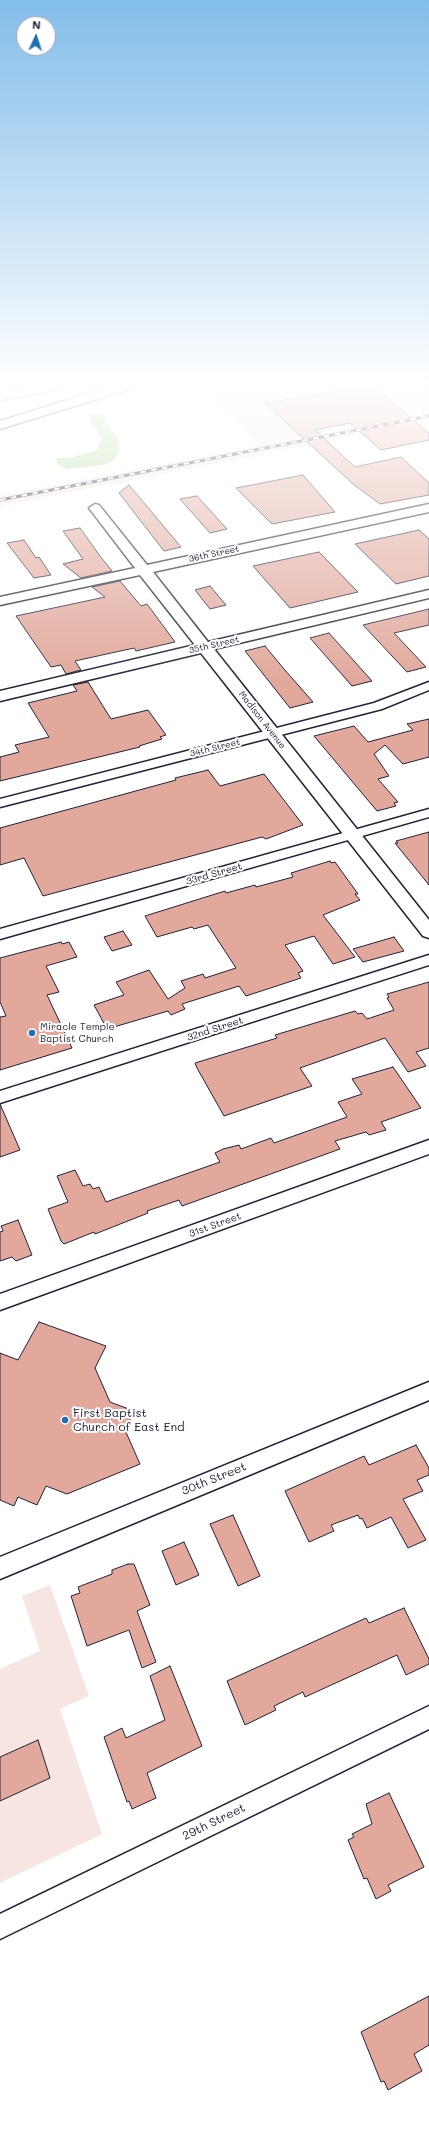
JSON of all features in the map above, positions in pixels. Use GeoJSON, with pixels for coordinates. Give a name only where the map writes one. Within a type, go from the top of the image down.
{"type":"FeatureCollection","features":[{"type":"Feature","properties":{"kind":"street","name":"Madison Avenue"},"geometry":{"type":"LineString","coordinates":[[96,508],[429,932]]}},
{"type":"Feature","properties":{"kind":"street","name":"36th Street"},"geometry":{"type":"LineString","coordinates":[[0,601],[429,508]]}},
{"type":"Feature","properties":{"kind":"street","name":"35th Street"},"geometry":{"type":"LineString","coordinates":[[0,696],[429,594]]}},
{"type":"Feature","properties":{"kind":"street","name":"34th Street"},"geometry":{"type":"LineString","coordinates":[[0,803],[378,706],[429,686]]}},
{"type":"Feature","properties":{"kind":"street","name":"33rd Street"},"geometry":{"type":"LineString","coordinates":[[0,934],[429,813]]}},
{"type":"Feature","properties":{"kind":"street","name":"32nd Street"},"geometry":{"type":"LineString","coordinates":[[0,1097],[429,960]]}},
{"type":"Feature","properties":{"kind":"street","name":"31st Street"},"geometry":{"type":"LineString","coordinates":[[0,1302],[429,1147]]}},
{"type":"Feature","properties":{"kind":"street","name":"30th Street"},"geometry":{"type":"LineString","coordinates":[[0,1568],[429,1391]]}},
{"type":"Feature","properties":{"kind":"street","name":"29th Street"},"geometry":{"type":"LineString","coordinates":[[0,1927],[429,1717]]}},
{"type":"Feature","properties":{"kind":"shaded area"},"geometry":{"type":"Polygon","coordinates":[[[51,486],[100,486],[0,506],[0,496],[51,486]]]}},
{"type":"Feature","properties":{"kind":"shaded area"},"geometry":{"type":"Polygon","coordinates":[[[50,1585],[89,1696],[60,1709],[102,1834],[0,1883],[0,1669],[40,1651],[22,1596],[50,1585]]]}},
{"type":"Feature","properties":{"kind":"building"},"geometry":{"type":"Polygon","coordinates":[[[128,486],[130,486],[181,547],[164,551],[119,493],[128,486]]]}},
{"type":"Feature","properties":{"kind":"building"},"geometry":{"type":"Polygon","coordinates":[[[246,486],[313,486],[335,512],[272,524],[236,488],[246,486]]]}},
{"type":"Feature","properties":{"kind":"building"},"geometry":{"type":"Polygon","coordinates":[[[356,486],[429,486],[429,495],[380,504],[356,486]]]}},
{"type":"Feature","properties":{"kind":"building"},"geometry":{"type":"Polygon","coordinates":[[[197,496],[227,529],[210,533],[180,499],[197,496]]]}},
{"type":"Feature","properties":{"kind":"building"},"geometry":{"type":"Polygon","coordinates":[[[80,528],[112,571],[81,578],[63,564],[83,559],[63,531],[80,528]]]}},
{"type":"Feature","properties":{"kind":"building"},"geometry":{"type":"Polygon","coordinates":[[[419,530],[429,539],[429,576],[396,584],[355,544],[419,530]]]}},
{"type":"Feature","properties":{"kind":"building"},"geometry":{"type":"Polygon","coordinates":[[[24,540],[36,558],[39,557],[51,575],[34,578],[7,543],[24,540]]]}},
{"type":"Feature","properties":{"kind":"building"},"geometry":{"type":"Polygon","coordinates":[[[319,552],[358,592],[290,608],[253,566],[319,552]]]}},
{"type":"Feature","properties":{"kind":"building"},"geometry":{"type":"Polygon","coordinates":[[[120,581],[141,606],[147,604],[175,642],[136,651],[134,648],[75,661],[81,670],[66,674],[61,665],[51,667],[16,616],[105,597],[92,587],[120,581]]]}},
{"type":"Feature","properties":{"kind":"building"},"geometry":{"type":"Polygon","coordinates":[[[210,586],[226,605],[210,609],[195,590],[210,586]]]}},
{"type":"Feature","properties":{"kind":"building"},"geometry":{"type":"Polygon","coordinates":[[[429,609],[429,625],[394,633],[426,667],[407,672],[363,625],[429,609]]]}},
{"type":"Feature","properties":{"kind":"building"},"geometry":{"type":"Polygon","coordinates":[[[329,633],[372,681],[352,686],[310,638],[329,633]]]}},
{"type":"Feature","properties":{"kind":"building"},"geometry":{"type":"Polygon","coordinates":[[[265,646],[313,702],[290,708],[245,651],[265,646]]]}},
{"type":"Feature","properties":{"kind":"building"},"geometry":{"type":"Polygon","coordinates":[[[88,682],[111,719],[148,710],[166,735],[160,737],[162,739],[139,746],[140,747],[0,781],[0,757],[19,752],[15,745],[49,737],[28,703],[77,691],[73,685],[88,682]]]}},
{"type":"Feature","properties":{"kind":"building"},"geometry":{"type":"Polygon","coordinates":[[[429,719],[429,757],[403,764],[385,745],[374,754],[389,776],[378,779],[398,802],[394,803],[396,806],[377,811],[314,736],[354,726],[368,742],[413,730],[407,724],[429,719]]]}},
{"type":"Feature","properties":{"kind":"building"},"geometry":{"type":"Polygon","coordinates":[[[208,770],[220,786],[264,774],[303,825],[266,839],[262,837],[43,896],[24,858],[0,865],[0,828],[208,770]]]}},
{"type":"Feature","properties":{"kind":"building"},"geometry":{"type":"Polygon","coordinates":[[[429,832],[429,885],[395,843],[398,843],[396,841],[429,832]]]}},
{"type":"Feature","properties":{"kind":"building"},"geometry":{"type":"Polygon","coordinates":[[[330,861],[331,863],[335,862],[358,894],[355,894],[360,900],[323,915],[355,957],[333,964],[314,936],[285,945],[303,971],[298,973],[301,978],[246,996],[239,986],[182,1004],[185,1009],[171,1015],[168,1011],[107,1029],[94,1005],[124,995],[116,982],[149,970],[168,999],[185,988],[181,981],[203,974],[205,978],[236,968],[208,925],[194,929],[192,927],[157,937],[145,916],[225,891],[226,893],[255,885],[256,887],[293,877],[291,873],[330,861]]]}},
{"type":"Feature","properties":{"kind":"building"},"geometry":{"type":"Polygon","coordinates":[[[123,931],[132,945],[112,951],[104,937],[123,931]]]}},
{"type":"Feature","properties":{"kind":"building"},"geometry":{"type":"Polygon","coordinates":[[[394,937],[404,951],[363,962],[353,949],[394,937]]]}},
{"type":"Feature","properties":{"kind":"building"},"geometry":{"type":"Polygon","coordinates":[[[61,942],[62,944],[69,942],[77,957],[46,966],[59,992],[47,995],[72,1048],[0,1070],[0,1017],[6,1016],[0,1002],[0,958],[61,942]]]}},
{"type":"Feature","properties":{"kind":"building"},"geometry":{"type":"Polygon","coordinates":[[[429,982],[429,1048],[416,1052],[426,1066],[408,1072],[385,1038],[300,1068],[312,1086],[224,1116],[195,1063],[277,1038],[275,1035],[355,1011],[358,1014],[362,1013],[367,1019],[394,1010],[387,998],[389,997],[387,994],[429,982]]]}},
{"type":"Feature","properties":{"kind":"building"},"geometry":{"type":"Polygon","coordinates":[[[393,1067],[421,1108],[381,1122],[386,1130],[369,1135],[366,1132],[335,1141],[340,1149],[182,1206],[179,1200],[147,1211],[148,1213],[95,1234],[94,1232],[64,1244],[61,1241],[48,1209],[68,1202],[57,1176],[75,1170],[83,1186],[90,1184],[93,1189],[99,1187],[106,1202],[220,1162],[215,1153],[223,1149],[239,1145],[241,1149],[271,1138],[274,1143],[347,1117],[338,1102],[362,1094],[352,1079],[393,1067]]]}},
{"type":"Feature","properties":{"kind":"building"},"geometry":{"type":"Polygon","coordinates":[[[0,1104],[20,1150],[0,1157],[0,1104]]]}},
{"type":"Feature","properties":{"kind":"building"},"geometry":{"type":"Polygon","coordinates":[[[18,1220],[32,1255],[16,1261],[12,1257],[0,1261],[0,1232],[3,1231],[1,1226],[18,1220]]]}},
{"type":"Feature","properties":{"kind":"building","name":"First Baptist Church of East End"},"geometry":{"type":"Polygon","coordinates":[[[39,1322],[106,1346],[95,1368],[110,1402],[134,1411],[125,1430],[140,1464],[67,1494],[46,1486],[37,1505],[18,1497],[14,1506],[0,1500],[0,1353],[18,1360],[39,1322]]]}},
{"type":"Feature","properties":{"kind":"building"},"geometry":{"type":"Polygon","coordinates":[[[416,1445],[429,1468],[429,1475],[417,1480],[423,1491],[403,1499],[426,1540],[408,1548],[391,1517],[367,1528],[362,1518],[360,1519],[358,1515],[331,1525],[334,1531],[309,1542],[285,1491],[364,1456],[369,1465],[416,1445]]]}},
{"type":"Feature","properties":{"kind":"building"},"geometry":{"type":"Polygon","coordinates":[[[233,1515],[260,1576],[238,1586],[210,1524],[233,1515]]]}},
{"type":"Feature","properties":{"kind":"building"},"geometry":{"type":"Polygon","coordinates":[[[184,1542],[199,1575],[176,1585],[162,1551],[184,1542]]]}},
{"type":"Feature","properties":{"kind":"building"},"geometry":{"type":"Polygon","coordinates":[[[128,1564],[134,1564],[150,1605],[137,1611],[156,1662],[142,1668],[129,1630],[87,1646],[71,1596],[80,1593],[78,1587],[112,1574],[112,1570],[128,1564]]]}},
{"type":"Feature","properties":{"kind":"building"},"geometry":{"type":"Polygon","coordinates":[[[404,1608],[429,1659],[429,1664],[406,1675],[397,1655],[305,1697],[303,1692],[274,1706],[276,1710],[245,1725],[227,1681],[366,1618],[369,1623],[404,1608]]]}},
{"type":"Feature","properties":{"kind":"building"},"geometry":{"type":"Polygon","coordinates":[[[170,1666],[202,1746],[147,1773],[156,1798],[132,1809],[129,1801],[127,1802],[104,1737],[122,1728],[126,1738],[165,1720],[150,1676],[170,1666]]]}},
{"type":"Feature","properties":{"kind":"building"},"geometry":{"type":"Polygon","coordinates":[[[38,1740],[50,1778],[0,1801],[0,1757],[38,1740]]]}},
{"type":"Feature","properties":{"kind":"building"},"geometry":{"type":"Polygon","coordinates":[[[389,1793],[424,1867],[388,1885],[391,1891],[376,1899],[367,1878],[364,1879],[348,1840],[354,1837],[352,1834],[372,1824],[366,1804],[389,1793]]]}},
{"type":"Feature","properties":{"kind":"building"},"geometry":{"type":"Polygon","coordinates":[[[429,1996],[429,2045],[414,2054],[422,2071],[388,2090],[384,2081],[381,2082],[361,2032],[429,1996]]]}},
{"type":"Feature","properties":{"kind":"railway"},"geometry":{"type":"LineString","coordinates":[[0,500],[71,486]]}},
{"type":"Feature","properties":{"kind":"place","name":"Miracle Temple Baptist Church"},"geometry":{"type":"Point","coordinates":[32,1033]}},
{"type":"Feature","properties":{"kind":"place","name":"First Baptist Church of East End"},"geometry":{"type":"Point","coordinates":[65,1420]}}]}
